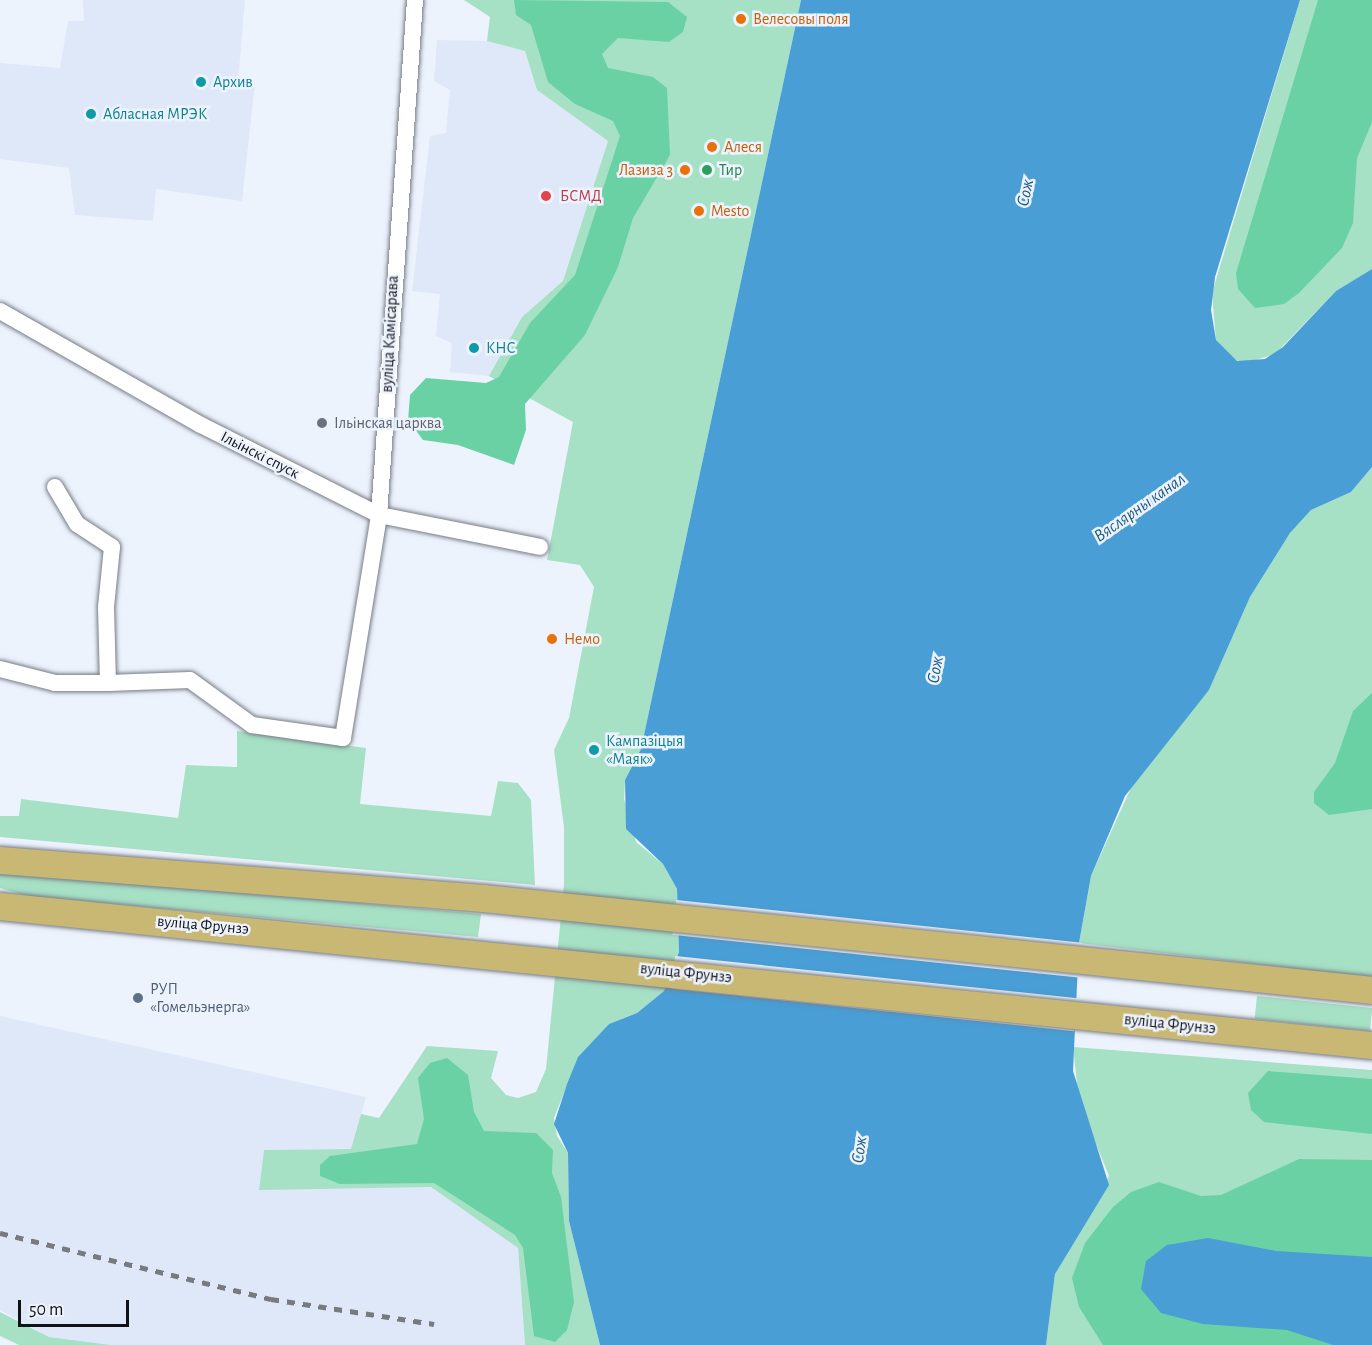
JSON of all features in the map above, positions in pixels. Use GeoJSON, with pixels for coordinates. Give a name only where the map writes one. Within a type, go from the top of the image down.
{"type":"FeatureCollection","features":[{"type":"Feature","properties":{"kind":"main road"},"geometry":{"type":"LineString","coordinates":[[5,859],[483,898],[1372,990]]}},
{"type":"Feature","properties":{"kind":"main road","name":"вуліца Фрунзэ"},"geometry":{"type":"LineString","coordinates":[[0,906],[477,951],[1372,1045]]}},
{"type":"Feature","properties":{"kind":"street","name":"вуліца Камісарава"},"geometry":{"type":"LineString","coordinates":[[108,683],[190,680],[252,725],[343,738],[379,515],[415,0]]}},
{"type":"Feature","properties":{"kind":"street","name":"Ільінскі спуск"},"geometry":{"type":"LineString","coordinates":[[0,310],[201,425],[379,515],[540,547]]}},
{"type":"Feature","properties":{"kind":"street"},"geometry":{"type":"LineString","coordinates":[[0,669],[55,683],[108,683],[106,607],[112,547],[77,524],[55,487]]}},
{"type":"Feature","properties":{"kind":"shaded area"},"geometry":{"type":"Polygon","coordinates":[[[83,0],[245,0],[238,81],[255,83],[242,201],[156,189],[153,221],[75,215],[69,168],[0,159],[0,63],[60,68],[68,21],[84,21],[83,0]]]}},
{"type":"Feature","properties":{"kind":"shaded area"},"geometry":{"type":"Polygon","coordinates":[[[437,40],[487,41],[525,51],[537,90],[608,141],[563,281],[522,317],[489,376],[450,372],[452,343],[436,336],[440,294],[412,291],[430,136],[446,133],[450,90],[434,81],[437,40]]]}},
{"type":"Feature","properties":{"kind":"shaded area"},"geometry":{"type":"Polygon","coordinates":[[[0,1016],[366,1097],[351,1149],[264,1150],[259,1189],[431,1187],[518,1248],[525,1345],[111,1345],[49,1337],[0,1310],[0,1016]]]}},
{"type":"Feature","properties":{"kind":"green space"},"geometry":{"type":"Polygon","coordinates":[[[464,0],[801,0],[641,749],[625,780],[624,799],[636,842],[663,864],[677,889],[679,952],[664,991],[637,1013],[609,1024],[578,1057],[554,1118],[557,1136],[568,1153],[569,1221],[600,1345],[525,1345],[518,1248],[431,1187],[259,1190],[264,1150],[351,1149],[361,1114],[379,1118],[427,1046],[498,1051],[491,1078],[506,1095],[518,1098],[536,1092],[546,1069],[564,885],[564,827],[554,750],[569,718],[594,587],[580,565],[547,560],[573,422],[489,376],[522,317],[563,281],[608,141],[537,90],[525,51],[487,41],[490,17],[464,0]]]}},
{"type":"Feature","properties":{"kind":"green space"},"geometry":{"type":"Polygon","coordinates":[[[514,0],[668,2],[687,17],[683,32],[669,42],[618,38],[602,54],[608,68],[653,77],[667,88],[670,155],[633,218],[618,267],[585,335],[525,404],[526,430],[514,465],[458,445],[423,440],[408,420],[410,395],[426,378],[486,383],[499,377],[530,323],[575,275],[620,136],[613,121],[575,104],[548,82],[531,25],[516,15],[514,0]]]}},
{"type":"Feature","properties":{"kind":"green space"},"geometry":{"type":"Polygon","coordinates":[[[1300,0],[1372,0],[1372,269],[1336,291],[1275,354],[1245,363],[1230,358],[1216,340],[1212,293],[1300,0]]]}},
{"type":"Feature","properties":{"kind":"green space"},"geometry":{"type":"Polygon","coordinates":[[[1318,0],[1372,0],[1372,122],[1357,158],[1353,223],[1342,248],[1299,293],[1284,304],[1255,308],[1238,289],[1236,273],[1318,0]]]}},
{"type":"Feature","properties":{"kind":"green space"},"geometry":{"type":"Polygon","coordinates":[[[1372,467],[1372,978],[1079,943],[1091,876],[1136,777],[1209,690],[1250,597],[1290,533],[1311,510],[1351,492],[1372,467]]]}},
{"type":"Feature","properties":{"kind":"green space"},"geometry":{"type":"Polygon","coordinates":[[[1372,693],[1372,809],[1329,815],[1314,803],[1314,792],[1335,763],[1353,711],[1372,693]]]}},
{"type":"Feature","properties":{"kind":"green space"},"geometry":{"type":"Polygon","coordinates":[[[237,731],[366,748],[360,804],[491,816],[498,781],[518,783],[531,800],[535,885],[0,837],[0,816],[19,816],[21,799],[178,818],[186,765],[237,767],[237,731]]]}},
{"type":"Feature","properties":{"kind":"green space"},"geometry":{"type":"Polygon","coordinates":[[[0,872],[481,914],[478,937],[27,896],[0,888],[0,872]]]}},
{"type":"Feature","properties":{"kind":"green space"},"geometry":{"type":"Polygon","coordinates":[[[1257,996],[1372,1008],[1370,1031],[1255,1019],[1257,996]]]}},
{"type":"Feature","properties":{"kind":"green space"},"geometry":{"type":"Polygon","coordinates":[[[1073,1047],[1372,1070],[1372,1345],[1046,1345],[1055,1274],[1109,1176],[1079,1101],[1073,1047]]]}},
{"type":"Feature","properties":{"kind":"green space"},"geometry":{"type":"Polygon","coordinates":[[[447,1058],[468,1075],[474,1112],[484,1131],[536,1133],[553,1150],[552,1173],[561,1197],[574,1302],[567,1330],[555,1342],[534,1336],[523,1248],[515,1235],[434,1183],[340,1184],[320,1176],[320,1165],[330,1156],[417,1144],[424,1119],[418,1078],[430,1063],[447,1058]]]}},
{"type":"Feature","properties":{"kind":"green space"},"geometry":{"type":"Polygon","coordinates":[[[1268,1071],[1372,1079],[1372,1134],[1264,1122],[1251,1110],[1248,1093],[1268,1071]]]}},
{"type":"Feature","properties":{"kind":"green space"},"geometry":{"type":"Polygon","coordinates":[[[1299,1159],[1372,1160],[1372,1345],[1103,1345],[1079,1307],[1072,1278],[1085,1243],[1113,1207],[1131,1192],[1159,1182],[1201,1196],[1221,1195],[1299,1159]]]}},
{"type":"Feature","properties":{"kind":"green space"},"geometry":{"type":"Polygon","coordinates":[[[0,1312],[49,1337],[111,1345],[19,1345],[0,1336],[0,1312]]]}},
{"type":"Feature","properties":{"kind":"water"},"geometry":{"type":"Polygon","coordinates":[[[801,0],[1300,0],[1215,277],[1211,310],[1216,340],[1237,361],[1265,359],[1283,347],[1336,291],[1372,269],[1372,467],[1351,492],[1311,510],[1290,533],[1250,597],[1209,690],[1125,796],[1091,876],[1079,943],[1073,1071],[1109,1185],[1055,1274],[1046,1345],[600,1345],[569,1221],[568,1153],[554,1124],[578,1057],[609,1024],[637,1013],[664,991],[679,952],[677,889],[663,864],[626,829],[625,780],[641,749],[801,0]]]}},
{"type":"Feature","properties":{"kind":"water"},"geometry":{"type":"Polygon","coordinates":[[[1208,1238],[1276,1251],[1372,1257],[1372,1345],[1333,1345],[1287,1330],[1203,1324],[1161,1313],[1141,1289],[1146,1261],[1167,1245],[1208,1238]]]}},
{"type":"Feature","properties":{"kind":"pier"},"geometry":{"type":"Polygon","coordinates":[[[676,900],[1082,943],[1078,977],[672,935],[676,900]]]}},
{"type":"Feature","properties":{"kind":"pier"},"geometry":{"type":"Polygon","coordinates":[[[675,956],[1078,998],[1074,1031],[672,989],[675,956]]]}},
{"type":"Feature","properties":{"kind":"railway"},"geometry":{"type":"LineString","coordinates":[[0,1233],[271,1299],[434,1324]]}},
{"type":"Feature","properties":{"kind":"place","name":"Велесовы поля"},"geometry":{"type":"Point","coordinates":[741,19]}},
{"type":"Feature","properties":{"kind":"place","name":"Архив"},"geometry":{"type":"Point","coordinates":[201,82]}},
{"type":"Feature","properties":{"kind":"place","name":"Абласная МРЭК"},"geometry":{"type":"Point","coordinates":[91,114]}},
{"type":"Feature","properties":{"kind":"place","name":"Алеся"},"geometry":{"type":"Point","coordinates":[712,147]}},
{"type":"Feature","properties":{"kind":"place","name":"Лазиза 3"},"geometry":{"type":"Point","coordinates":[685,170]}},
{"type":"Feature","properties":{"kind":"place","name":"Тир"},"geometry":{"type":"Point","coordinates":[707,170]}},
{"type":"Feature","properties":{"kind":"place","name":"БСМД"},"geometry":{"type":"Point","coordinates":[546,196]}},
{"type":"Feature","properties":{"kind":"place","name":"Mesto"},"geometry":{"type":"Point","coordinates":[699,211]}},
{"type":"Feature","properties":{"kind":"place","name":"КНС"},"geometry":{"type":"Point","coordinates":[474,348]}},
{"type":"Feature","properties":{"kind":"place","name":"Ільінская царква"},"geometry":{"type":"Point","coordinates":[322,423]}},
{"type":"Feature","properties":{"kind":"place","name":"Немо"},"geometry":{"type":"Point","coordinates":[552,639]}},
{"type":"Feature","properties":{"kind":"place","name":"Кампазіцыя «Маяк»"},"geometry":{"type":"Point","coordinates":[594,750]}},
{"type":"Feature","properties":{"kind":"place","name":"РУП «Гомельэнерга»"},"geometry":{"type":"Point","coordinates":[138,998]}},
{"type":"Feature","properties":{"kind":"water label","name":"Сож"},"geometry":{"type":"Point","coordinates":[1026,193]}},
{"type":"Feature","properties":{"kind":"water label","name":"Вяслярны канал"},"geometry":{"type":"Point","coordinates":[1140,508]}},
{"type":"Feature","properties":{"kind":"water label","name":"Сож"},"geometry":{"type":"Point","coordinates":[936,670]}},
{"type":"Feature","properties":{"kind":"water label","name":"Сож"},"geometry":{"type":"Point","coordinates":[860,1150]}}]}
